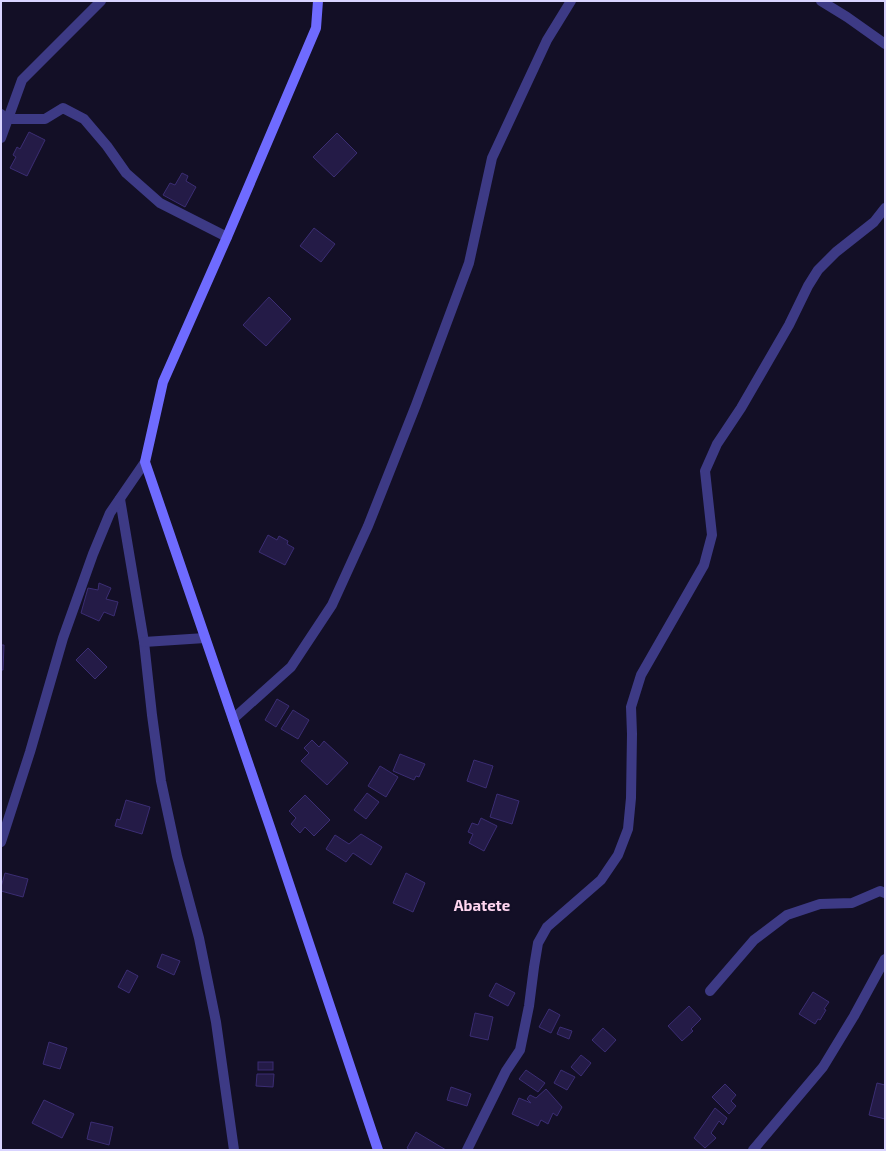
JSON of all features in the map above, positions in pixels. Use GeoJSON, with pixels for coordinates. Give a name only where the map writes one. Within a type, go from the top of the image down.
{"type":"FeatureCollection","features":[{"type":"Feature","properties":{"kind":"main road"},"geometry":{"type":"LineString","coordinates":[[318,1],[316,28],[227,237],[163,382],[145,462],[378,1150]]}},
{"type":"Feature","properties":{"kind":"street"},"geometry":{"type":"LineString","coordinates":[[1,138],[4,116],[22,80],[101,1]]}},
{"type":"Feature","properties":{"kind":"street"},"geometry":{"type":"LineString","coordinates":[[233,719],[291,667],[332,605],[368,526],[416,405],[469,263],[492,158],[547,40],[571,1]]}},
{"type":"Feature","properties":{"kind":"street"},"geometry":{"type":"LineString","coordinates":[[821,1],[847,17],[885,44]]}},
{"type":"Feature","properties":{"kind":"street"},"geometry":{"type":"LineString","coordinates":[[4,116],[45,119],[63,108],[84,120],[107,146],[126,173],[160,202],[227,237]]}},
{"type":"Feature","properties":{"kind":"street"},"geometry":{"type":"LineString","coordinates":[[467,1150],[506,1071],[520,1050],[529,1006],[538,943],[547,927],[601,880],[618,855],[628,829],[631,798],[632,734],[630,707],[641,674],[704,565],[712,535],[706,471],[717,444],[741,408],[789,326],[808,286],[818,270],[836,252],[874,222],[885,208]]}},
{"type":"Feature","properties":{"kind":"street"},"geometry":{"type":"LineString","coordinates":[[1,842],[30,752],[63,638],[93,554],[110,513],[145,462]]}},
{"type":"Feature","properties":{"kind":"street"},"geometry":{"type":"LineString","coordinates":[[120,499],[144,642],[161,781],[177,856],[199,938],[216,1022],[234,1150]]}},
{"type":"Feature","properties":{"kind":"street"},"geometry":{"type":"LineString","coordinates":[[144,642],[205,638]]}},
{"type":"Feature","properties":{"kind":"street"},"geometry":{"type":"LineString","coordinates":[[710,991],[754,940],[787,915],[820,904],[852,903],[880,891],[885,893]]}},
{"type":"Feature","properties":{"kind":"street"},"geometry":{"type":"LineString","coordinates":[[753,1150],[823,1067],[854,1016],[885,959]]}},
{"type":"Feature","properties":{"kind":"building"},"geometry":{"type":"Polygon","coordinates":[[[29,132],[45,140],[27,176],[10,168],[16,157],[13,155],[17,147],[20,149],[29,132]]]}},
{"type":"Feature","properties":{"kind":"building"},"geometry":{"type":"Polygon","coordinates":[[[337,133],[357,153],[334,177],[313,157],[337,133]]]}},
{"type":"Feature","properties":{"kind":"building"},"geometry":{"type":"Polygon","coordinates":[[[182,173],[188,176],[186,181],[196,187],[185,207],[163,195],[170,183],[175,185],[182,173]]]}},
{"type":"Feature","properties":{"kind":"building"},"geometry":{"type":"Polygon","coordinates":[[[314,228],[335,244],[321,262],[300,246],[314,228]]]}},
{"type":"Feature","properties":{"kind":"building"},"geometry":{"type":"Polygon","coordinates":[[[269,297],[291,319],[266,346],[243,325],[269,297]]]}},
{"type":"Feature","properties":{"kind":"building"},"geometry":{"type":"Polygon","coordinates":[[[268,535],[277,540],[279,536],[288,541],[287,544],[294,548],[285,565],[259,552],[268,535]]]}},
{"type":"Feature","properties":{"kind":"building"},"geometry":{"type":"Polygon","coordinates":[[[99,583],[111,588],[106,599],[118,602],[114,616],[104,612],[99,621],[81,613],[88,588],[98,590],[99,583]]]}},
{"type":"Feature","properties":{"kind":"building"},"geometry":{"type":"Polygon","coordinates":[[[1,645],[4,645],[3,670],[1,670],[1,645]]]}},
{"type":"Feature","properties":{"kind":"building"},"geometry":{"type":"Polygon","coordinates":[[[88,648],[107,667],[95,679],[76,660],[88,648]]]}},
{"type":"Feature","properties":{"kind":"building"},"geometry":{"type":"Polygon","coordinates":[[[277,699],[289,706],[276,727],[265,720],[277,699]]]}},
{"type":"Feature","properties":{"kind":"building"},"geometry":{"type":"Polygon","coordinates":[[[293,710],[309,720],[298,739],[281,729],[293,710]]]}},
{"type":"Feature","properties":{"kind":"building"},"geometry":{"type":"Polygon","coordinates":[[[312,740],[319,747],[324,741],[348,763],[327,785],[301,761],[309,753],[304,748],[312,740]]]}},
{"type":"Feature","properties":{"kind":"building"},"geometry":{"type":"Polygon","coordinates":[[[400,754],[425,764],[419,777],[416,776],[414,780],[393,771],[400,754]]]}},
{"type":"Feature","properties":{"kind":"building"},"geometry":{"type":"Polygon","coordinates":[[[474,760],[493,766],[486,788],[467,781],[474,760]]]}},
{"type":"Feature","properties":{"kind":"building"},"geometry":{"type":"Polygon","coordinates":[[[380,766],[398,777],[386,797],[368,786],[380,766]]]}},
{"type":"Feature","properties":{"kind":"building"},"geometry":{"type":"Polygon","coordinates":[[[367,793],[379,802],[366,819],[354,810],[367,793]]]}},
{"type":"Feature","properties":{"kind":"building"},"geometry":{"type":"Polygon","coordinates":[[[497,794],[519,801],[512,824],[490,817],[497,794]]]}},
{"type":"Feature","properties":{"kind":"building"},"geometry":{"type":"Polygon","coordinates":[[[305,795],[330,820],[314,836],[305,827],[300,833],[291,824],[296,818],[289,811],[305,795]]]}},
{"type":"Feature","properties":{"kind":"building"},"geometry":{"type":"Polygon","coordinates":[[[126,800],[150,807],[142,834],[115,826],[117,819],[120,820],[126,800]]]}},
{"type":"Feature","properties":{"kind":"building"},"geometry":{"type":"Polygon","coordinates":[[[481,818],[497,826],[484,851],[469,843],[473,834],[468,832],[472,823],[478,825],[481,818]]]}},
{"type":"Feature","properties":{"kind":"building"},"geometry":{"type":"Polygon","coordinates":[[[361,834],[382,847],[371,865],[353,853],[346,862],[326,849],[335,835],[349,844],[361,834]]]}},
{"type":"Feature","properties":{"kind":"building"},"geometry":{"type":"Polygon","coordinates":[[[5,873],[28,879],[23,897],[1,891],[5,873]]]}},
{"type":"Feature","properties":{"kind":"building"},"geometry":{"type":"Polygon","coordinates":[[[406,873],[425,883],[413,912],[393,903],[406,873]]]}},
{"type":"Feature","properties":{"kind":"building"},"geometry":{"type":"Polygon","coordinates":[[[162,954],[180,961],[174,975],[157,967],[162,954]]]}},
{"type":"Feature","properties":{"kind":"building"},"geometry":{"type":"Polygon","coordinates":[[[127,970],[138,976],[129,993],[118,987],[127,970]]]}},
{"type":"Feature","properties":{"kind":"building"},"geometry":{"type":"Polygon","coordinates":[[[496,983],[515,993],[508,1006],[489,996],[496,983]]]}},
{"type":"Feature","properties":{"kind":"building"},"geometry":{"type":"Polygon","coordinates":[[[813,992],[829,1002],[824,1009],[826,1010],[820,1020],[818,1019],[815,1024],[799,1014],[813,992]]]}},
{"type":"Feature","properties":{"kind":"building"},"geometry":{"type":"Polygon","coordinates":[[[689,1006],[701,1019],[691,1029],[693,1031],[682,1041],[668,1026],[689,1006]]]}},
{"type":"Feature","properties":{"kind":"building"},"geometry":{"type":"Polygon","coordinates":[[[549,1009],[560,1015],[551,1033],[539,1027],[549,1009]]]}},
{"type":"Feature","properties":{"kind":"building"},"geometry":{"type":"Polygon","coordinates":[[[475,1013],[493,1017],[488,1040],[470,1036],[475,1013]]]}},
{"type":"Feature","properties":{"kind":"building"},"geometry":{"type":"Polygon","coordinates":[[[560,1027],[572,1031],[569,1039],[557,1034],[560,1027]]]}},
{"type":"Feature","properties":{"kind":"building"},"geometry":{"type":"Polygon","coordinates":[[[603,1028],[616,1040],[605,1052],[592,1040],[603,1028]]]}},
{"type":"Feature","properties":{"kind":"building"},"geometry":{"type":"Polygon","coordinates":[[[49,1042],[67,1048],[60,1069],[43,1064],[49,1042]]]}},
{"type":"Feature","properties":{"kind":"building"},"geometry":{"type":"Polygon","coordinates":[[[581,1055],[591,1063],[581,1076],[571,1067],[581,1055]]]}},
{"type":"Feature","properties":{"kind":"building"},"geometry":{"type":"Polygon","coordinates":[[[258,1062],[273,1062],[273,1070],[258,1070],[258,1062]]]}},
{"type":"Feature","properties":{"kind":"building"},"geometry":{"type":"Polygon","coordinates":[[[526,1070],[545,1083],[538,1092],[519,1079],[526,1070]]]}},
{"type":"Feature","properties":{"kind":"building"},"geometry":{"type":"Polygon","coordinates":[[[561,1070],[575,1077],[567,1090],[554,1083],[561,1070]]]}},
{"type":"Feature","properties":{"kind":"building"},"geometry":{"type":"Polygon","coordinates":[[[257,1074],[274,1074],[273,1087],[256,1086],[257,1074]]]}},
{"type":"Feature","properties":{"kind":"building"},"geometry":{"type":"Polygon","coordinates":[[[877,1083],[885,1085],[885,1119],[869,1115],[877,1083]]]}},
{"type":"Feature","properties":{"kind":"building"},"geometry":{"type":"Polygon","coordinates":[[[725,1084],[736,1095],[731,1101],[736,1106],[729,1114],[712,1097],[725,1084]]]}},
{"type":"Feature","properties":{"kind":"building"},"geometry":{"type":"Polygon","coordinates":[[[451,1087],[471,1094],[467,1106],[447,1100],[451,1087]]]}},
{"type":"Feature","properties":{"kind":"building"},"geometry":{"type":"Polygon","coordinates":[[[546,1089],[562,1107],[557,1116],[553,1113],[548,1124],[541,1120],[538,1126],[512,1114],[519,1098],[531,1103],[527,1099],[530,1095],[536,1098],[546,1089]]]}},
{"type":"Feature","properties":{"kind":"building"},"geometry":{"type":"Polygon","coordinates":[[[44,1100],[74,1114],[62,1138],[32,1123],[44,1100]]]}},
{"type":"Feature","properties":{"kind":"building"},"geometry":{"type":"Polygon","coordinates":[[[715,1108],[727,1118],[723,1125],[719,1121],[711,1133],[716,1138],[705,1148],[694,1138],[715,1108]]]}},
{"type":"Feature","properties":{"kind":"building"},"geometry":{"type":"Polygon","coordinates":[[[91,1122],[113,1127],[109,1145],[87,1139],[91,1122]]]}},
{"type":"Feature","properties":{"kind":"building"},"geometry":{"type":"Polygon","coordinates":[[[416,1132],[446,1150],[410,1150],[407,1148],[416,1132]]]}},
{"type":"Feature","properties":{"kind":"district","name":"Abatete"},"geometry":{"type":"Point","coordinates":[482,905]}}]}
